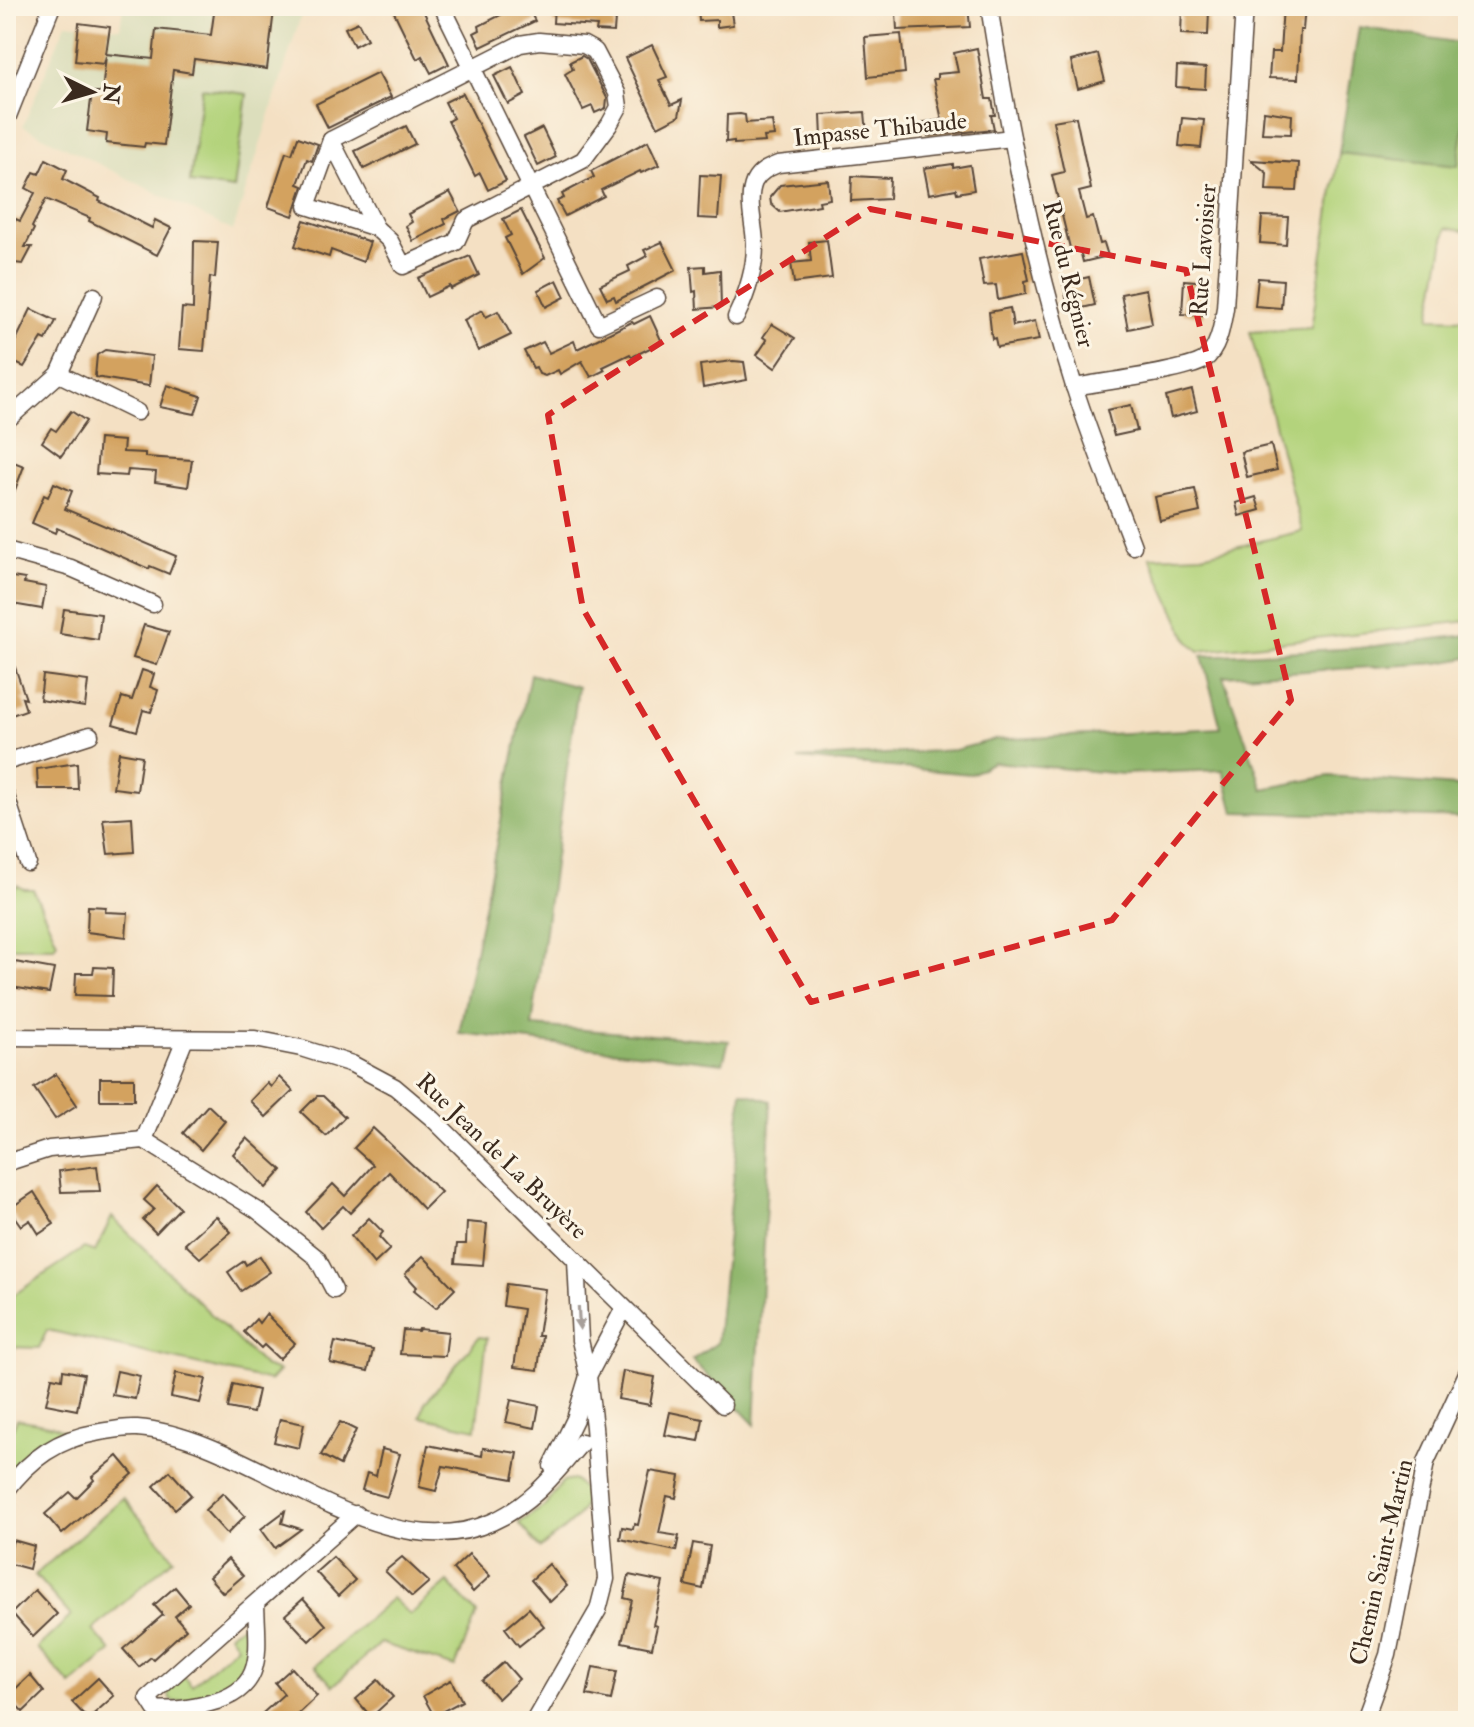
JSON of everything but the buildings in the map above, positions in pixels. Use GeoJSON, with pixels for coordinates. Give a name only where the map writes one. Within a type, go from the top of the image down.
{"type":"FeatureCollection","features":[{"type":"Feature","properties":{"kind":"street"},"geometry":{"type":"LineString","coordinates":[[6,121],[52,6]]}},
{"type":"Feature","properties":{"kind":"street"},"geometry":{"type":"LineString","coordinates":[[442,6],[599,325],[657,298]]}},
{"type":"Feature","properties":{"kind":"street","name":"Rue du Régnier"},"geometry":{"type":"LineString","coordinates":[[989,6],[1030,224],[1074,387],[1133,546]]}},
{"type":"Feature","properties":{"kind":"street","name":"Rue Lavoisier"},"geometry":{"type":"LineString","coordinates":[[1074,387],[1177,368],[1204,359],[1218,339],[1225,308],[1244,6]]}},
{"type":"Feature","properties":{"kind":"street"},"geometry":{"type":"LineString","coordinates":[[331,140],[376,228],[390,241],[403,266],[456,242],[466,220],[583,160],[619,107],[617,93],[595,51],[584,45],[539,41],[520,44],[331,140],[307,206],[376,228]]}},
{"type":"Feature","properties":{"kind":"street","name":"Impasse Thibaude"},"geometry":{"type":"LineString","coordinates":[[736,317],[749,291],[755,246],[754,183],[764,170],[778,164],[1012,138]]}},
{"type":"Feature","properties":{"kind":"street"},"geometry":{"type":"LineString","coordinates":[[6,421],[59,374],[94,296]]}},
{"type":"Feature","properties":{"kind":"street"},"geometry":{"type":"LineString","coordinates":[[59,374],[137,412]]}},
{"type":"Feature","properties":{"kind":"street"},"geometry":{"type":"LineString","coordinates":[[6,550],[71,568],[153,604]]}},
{"type":"Feature","properties":{"kind":"street"},"geometry":{"type":"LineString","coordinates":[[6,762],[90,735]]}},
{"type":"Feature","properties":{"kind":"street"},"geometry":{"type":"LineString","coordinates":[[6,796],[28,863]]}},
{"type":"Feature","properties":{"kind":"street","name":"Rue Jean de La Bruyère"},"geometry":{"type":"LineString","coordinates":[[6,1037],[255,1039],[320,1052],[352,1064],[395,1087],[433,1119],[723,1405]]}},
{"type":"Feature","properties":{"kind":"street"},"geometry":{"type":"LineString","coordinates":[[144,1140],[185,1039]]}},
{"type":"Feature","properties":{"kind":"street"},"geometry":{"type":"LineString","coordinates":[[6,1163],[49,1149],[144,1140],[257,1210],[317,1258],[334,1290]]}},
{"type":"Feature","properties":{"kind":"street"},"geometry":{"type":"LineString","coordinates":[[534,1721],[598,1610],[606,1579],[582,1438],[588,1376],[580,1340],[576,1260]]}},
{"type":"Feature","properties":{"kind":"street"},"geometry":{"type":"LineString","coordinates":[[6,1491],[17,1475],[60,1443],[87,1434],[137,1428],[205,1446],[331,1505],[394,1528],[443,1534],[491,1523],[542,1490],[582,1438],[588,1376],[624,1308]]}},
{"type":"Feature","properties":{"kind":"street","name":"Chemin Saint-Martin"},"geometry":{"type":"LineString","coordinates":[[1364,1721],[1388,1655],[1426,1462],[1468,1371]]}},
{"type":"Feature","properties":{"kind":"street"},"geometry":{"type":"LineString","coordinates":[[256,1603],[258,1656],[248,1684],[231,1698],[178,1711],[155,1709],[148,1698],[356,1514]]}},
{"type":"Feature","properties":{"kind":"highlighted area"},"geometry":{"type":"Polygon","coordinates":[[[870,209],[1186,270],[1291,700],[1112,920],[811,1002],[583,609],[548,415],[870,209]]]}},
{"type":"Feature","properties":{"kind":"shaded area"},"geometry":{"type":"Polygon","coordinates":[[[123,6],[159,11],[160,6],[304,6],[233,231],[23,126],[66,23],[120,28],[123,6]]]}},
{"type":"Feature","properties":{"kind":"green space"},"geometry":{"type":"Polygon","coordinates":[[[1359,27],[1468,44],[1468,98],[1458,166],[1339,153],[1359,27]]]}},
{"type":"Feature","properties":{"kind":"green space"},"geometry":{"type":"Polygon","coordinates":[[[202,88],[247,94],[234,189],[190,183],[202,88]]]}},
{"type":"Feature","properties":{"kind":"green space"},"geometry":{"type":"Polygon","coordinates":[[[1468,98],[1468,232],[1446,228],[1430,318],[1468,319],[1468,621],[1199,651],[1188,641],[1150,557],[1202,555],[1302,531],[1250,332],[1311,328],[1339,153],[1457,166],[1468,98]]]}},
{"type":"Feature","properties":{"kind":"green space"},"geometry":{"type":"Polygon","coordinates":[[[1468,635],[1468,658],[1438,663],[1223,676],[1263,789],[1329,776],[1468,787],[1468,818],[1234,812],[1223,770],[1123,774],[993,762],[971,774],[798,759],[955,750],[993,740],[1221,728],[1202,656],[1359,648],[1468,635]]]}},
{"type":"Feature","properties":{"kind":"green space"},"geometry":{"type":"Polygon","coordinates":[[[530,674],[578,687],[532,1026],[729,1041],[723,1063],[459,1033],[530,674]]]}},
{"type":"Feature","properties":{"kind":"green space"},"geometry":{"type":"Polygon","coordinates":[[[17,885],[33,889],[57,942],[54,947],[6,947],[6,900],[17,885]]]}},
{"type":"Feature","properties":{"kind":"green space"},"geometry":{"type":"Polygon","coordinates":[[[742,1092],[771,1101],[755,1425],[692,1360],[717,1343],[742,1092]]]}},
{"type":"Feature","properties":{"kind":"green space"},"geometry":{"type":"Polygon","coordinates":[[[112,1217],[264,1366],[279,1371],[270,1381],[47,1330],[39,1348],[6,1347],[6,1300],[84,1248],[95,1252],[112,1217]]]}},
{"type":"Feature","properties":{"kind":"green space"},"geometry":{"type":"Polygon","coordinates":[[[479,1337],[487,1338],[476,1429],[421,1417],[424,1404],[479,1337]]]}},
{"type":"Feature","properties":{"kind":"green space"},"geometry":{"type":"Polygon","coordinates":[[[17,1419],[64,1431],[40,1442],[6,1473],[6,1443],[17,1419]]]}},
{"type":"Feature","properties":{"kind":"green space"},"geometry":{"type":"Polygon","coordinates":[[[573,1480],[583,1489],[586,1498],[583,1508],[568,1526],[540,1548],[519,1523],[546,1505],[562,1482],[573,1480]]]}},
{"type":"Feature","properties":{"kind":"green space"},"geometry":{"type":"Polygon","coordinates":[[[123,1498],[174,1558],[93,1630],[111,1651],[71,1685],[37,1648],[71,1616],[35,1575],[123,1498]]]}},
{"type":"Feature","properties":{"kind":"green space"},"geometry":{"type":"Polygon","coordinates":[[[448,1582],[477,1614],[455,1667],[380,1643],[333,1686],[315,1666],[392,1598],[410,1615],[448,1582]]]}},
{"type":"Feature","properties":{"kind":"green space"},"geometry":{"type":"Polygon","coordinates":[[[240,1626],[251,1630],[252,1652],[246,1676],[223,1693],[175,1702],[170,1699],[168,1688],[182,1675],[192,1685],[237,1645],[229,1634],[240,1626]]]}}]}
